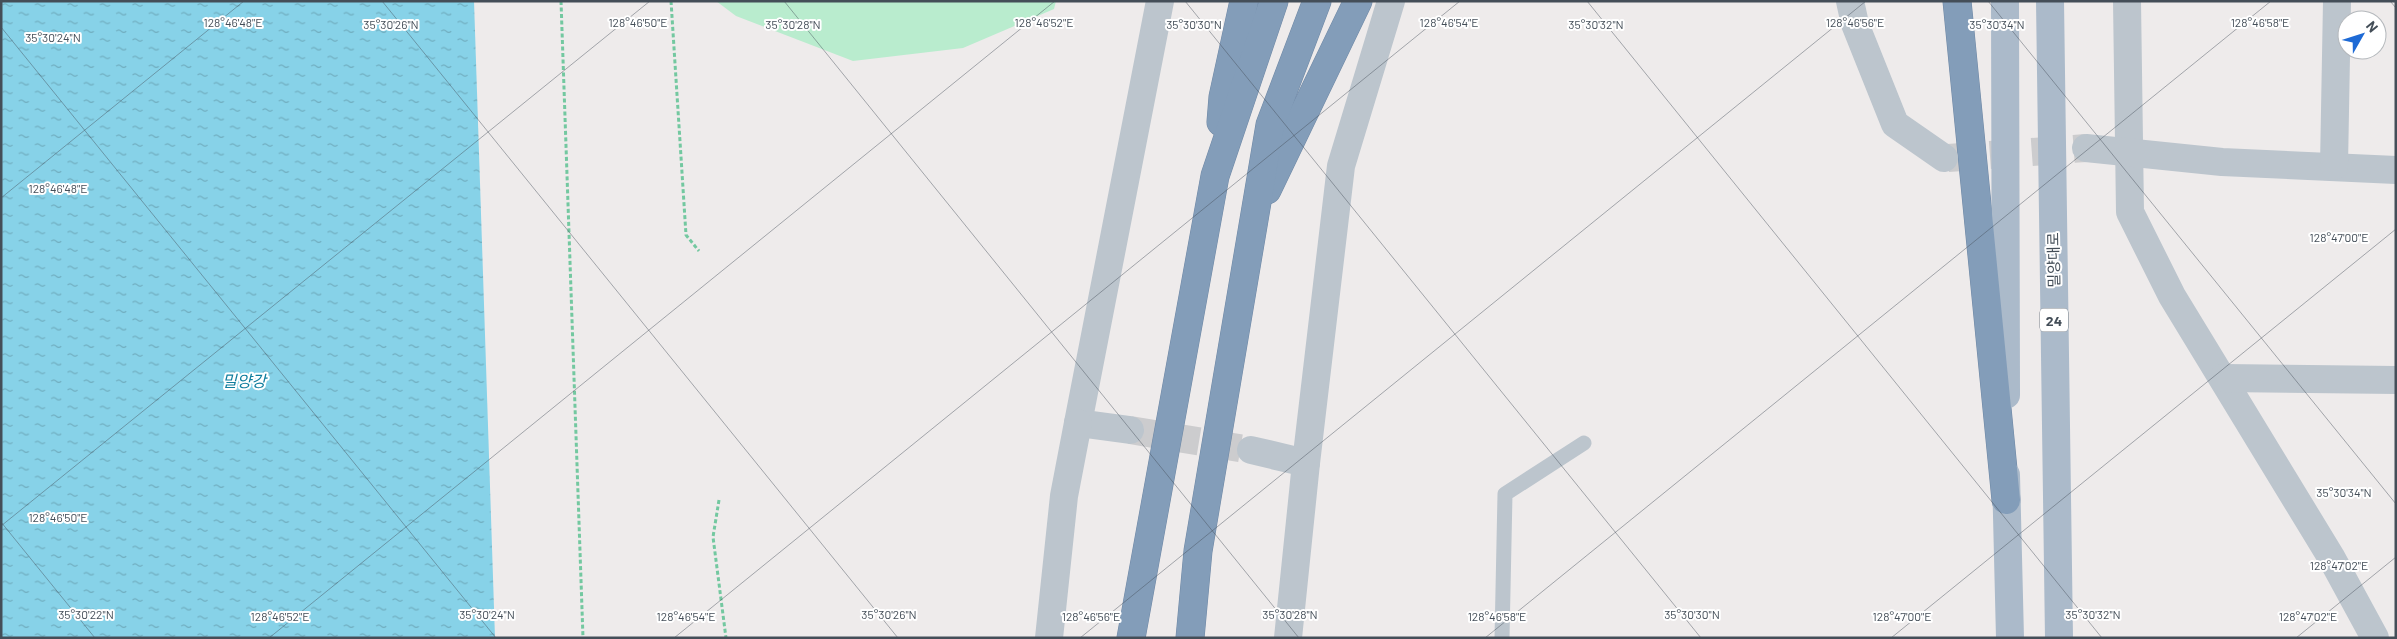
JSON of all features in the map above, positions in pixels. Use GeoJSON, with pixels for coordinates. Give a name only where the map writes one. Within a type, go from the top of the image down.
{"type":"FeatureCollection","features":[{"type":"Feature","properties":{"kind":"highway"},"geometry":{"type":"LineString","coordinates":[[1132,638],[1216,176],[1223,97],[1244,1]]}},
{"type":"Feature","properties":{"kind":"highway"},"geometry":{"type":"LineString","coordinates":[[1216,176],[1274,1]]}},
{"type":"Feature","properties":{"kind":"highway"},"geometry":{"type":"LineString","coordinates":[[1190,638],[1198,550],[1252,220],[1270,124],[1317,1]]}},
{"type":"Feature","properties":{"kind":"highway"},"geometry":{"type":"LineString","coordinates":[[1252,220],[1358,1]]}},
{"type":"Feature","properties":{"kind":"highway"},"geometry":{"type":"LineString","coordinates":[[1957,1],[2006,500]]}},
{"type":"Feature","properties":{"kind":"main road"},"geometry":{"type":"LineString","coordinates":[[2005,1],[2006,500],[2010,638]]}},
{"type":"Feature","properties":{"kind":"main road","name":"밀양대로"},"geometry":{"type":"LineString","coordinates":[[2050,1],[2059,638]]}},
{"type":"Feature","properties":{"kind":"street"},"geometry":{"type":"LineString","coordinates":[[1049,638],[1064,496],[1160,1]]}},
{"type":"Feature","properties":{"kind":"street"},"geometry":{"type":"LineString","coordinates":[[1288,638],[1306,463],[1341,166],[1391,1]]}},
{"type":"Feature","properties":{"kind":"street"},"geometry":{"type":"LineString","coordinates":[[1850,1],[1855,24],[1895,124],[1944,158]]}},
{"type":"Feature","properties":{"kind":"street"},"geometry":{"type":"LineString","coordinates":[[2127,1],[2130,212],[2172,296],[2331,557],[2375,638]]}},
{"type":"Feature","properties":{"kind":"street"},"geometry":{"type":"LineString","coordinates":[[2334,166],[2337,1]]}},
{"type":"Feature","properties":{"kind":"street"},"geometry":{"type":"LineString","coordinates":[[2086,148],[2222,162],[2396,170]]}},
{"type":"Feature","properties":{"kind":"street"},"geometry":{"type":"LineString","coordinates":[[2223,378],[2396,380]]}},
{"type":"Feature","properties":{"kind":"street"},"geometry":{"type":"LineString","coordinates":[[1078,423],[1130,430]]}},
{"type":"Feature","properties":{"kind":"street"},"geometry":{"type":"LineString","coordinates":[[1251,450],[1306,463]]}},
{"type":"Feature","properties":{"kind":"lane"},"geometry":{"type":"LineString","coordinates":[[1502,638],[1505,494],[1584,443]]}},
{"type":"Feature","properties":{"kind":"path"},"geometry":{"type":"LineString","coordinates":[[561,1],[583,638]]}},
{"type":"Feature","properties":{"kind":"path"},"geometry":{"type":"LineString","coordinates":[[670,1],[686,235],[699,251]]}},
{"type":"Feature","properties":{"kind":"path"},"geometry":{"type":"LineString","coordinates":[[719,500],[713,537],[726,638]]}},
{"type":"Feature","properties":{"kind":"green space"},"geometry":{"type":"Polygon","coordinates":[[[716,1],[1056,1],[1054,9],[963,48],[853,61],[736,16],[716,1]]]}},
{"type":"Feature","properties":{"kind":"water","name":"밀양강"},"geometry":{"type":"Polygon","coordinates":[[[1,1],[474,1],[495,638],[1,638],[1,1]]]}},
{"type":"Feature","properties":{"kind":"tunnel"},"geometry":{"type":"LineString","coordinates":[[1948,158],[2086,148]]}},
{"type":"Feature","properties":{"kind":"tunnel"},"geometry":{"type":"LineString","coordinates":[[1130,430],[1251,450]]}}]}
